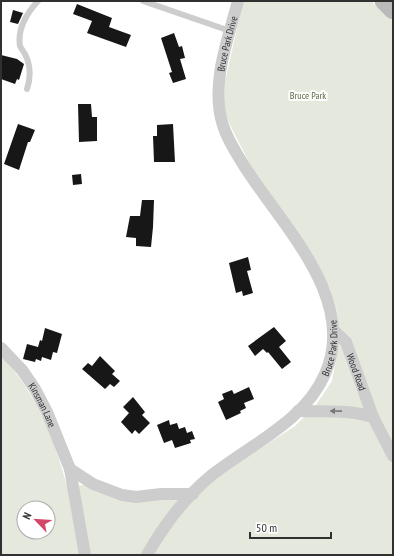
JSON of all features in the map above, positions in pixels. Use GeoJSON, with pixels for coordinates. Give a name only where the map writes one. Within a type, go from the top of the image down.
{"type":"FeatureCollection","features":[{"type":"Feature","properties":{"kind":"main road"},"geometry":{"type":"LineString","coordinates":[[383,1],[393,11]]}},
{"type":"Feature","properties":{"kind":"street","name":"Bruce Park Drive"},"geometry":{"type":"LineString","coordinates":[[147,555],[172,517],[193,494],[213,475],[298,411],[313,396],[326,372],[333,344],[334,331],[331,309],[325,290],[313,266],[247,171],[226,133],[219,105],[219,88],[230,31],[238,1]]}},
{"type":"Feature","properties":{"kind":"street","name":"Wood Road"},"geometry":{"type":"LineString","coordinates":[[334,331],[346,342],[373,417],[393,456]]}},
{"type":"Feature","properties":{"kind":"street","name":"Kinsman Lane"},"geometry":{"type":"LineString","coordinates":[[1,348],[22,370],[35,389],[47,412],[70,469],[85,555]]}},
{"type":"Feature","properties":{"kind":"street"},"geometry":{"type":"LineString","coordinates":[[298,411],[336,410],[360,413],[373,417]]}},
{"type":"Feature","properties":{"kind":"street"},"geometry":{"type":"LineString","coordinates":[[70,469],[93,484],[122,495],[136,497],[161,494],[193,494]]}},
{"type":"Feature","properties":{"kind":"lane"},"geometry":{"type":"LineString","coordinates":[[27,89],[30,78],[30,67],[20,46],[21,28],[26,14],[38,1]]}},
{"type":"Feature","properties":{"kind":"lane"},"geometry":{"type":"LineString","coordinates":[[143,1],[230,31]]}},
{"type":"Feature","properties":{"kind":"green space","name":"Bruce Park"},"geometry":{"type":"Polygon","coordinates":[[[243,1],[371,1],[393,21],[393,555],[1,555],[1,356],[13,370],[34,400],[50,433],[67,486],[86,485],[191,501],[226,471],[295,426],[315,406],[332,381],[339,345],[337,311],[330,289],[316,262],[251,166],[228,121],[224,108],[225,82],[243,1]]]}},
{"type":"Feature","properties":{"kind":"building"},"geometry":{"type":"Polygon","coordinates":[[[77,4],[112,18],[109,27],[131,35],[126,47],[87,33],[92,21],[73,14],[77,4]]]}},
{"type":"Feature","properties":{"kind":"building"},"geometry":{"type":"Polygon","coordinates":[[[13,10],[23,13],[18,24],[10,22],[13,10]]]}},
{"type":"Feature","properties":{"kind":"building"},"geometry":{"type":"Polygon","coordinates":[[[174,33],[179,47],[182,46],[185,58],[180,59],[186,79],[173,83],[169,73],[172,72],[161,38],[174,33]]]}},
{"type":"Feature","properties":{"kind":"building"},"geometry":{"type":"Polygon","coordinates":[[[1,55],[17,59],[24,64],[19,80],[17,79],[15,84],[1,79],[1,55]]]}},
{"type":"Feature","properties":{"kind":"building"},"geometry":{"type":"Polygon","coordinates":[[[78,104],[91,104],[92,117],[97,117],[97,141],[79,142],[78,104]]]}},
{"type":"Feature","properties":{"kind":"building"},"geometry":{"type":"Polygon","coordinates":[[[18,124],[35,130],[30,142],[28,142],[19,170],[4,164],[18,124]]]}},
{"type":"Feature","properties":{"kind":"building"},"geometry":{"type":"Polygon","coordinates":[[[173,124],[175,162],[154,162],[153,136],[157,136],[157,125],[173,124]]]}},
{"type":"Feature","properties":{"kind":"building"},"geometry":{"type":"Polygon","coordinates":[[[81,174],[82,184],[73,185],[72,175],[81,174]]]}},
{"type":"Feature","properties":{"kind":"building"},"geometry":{"type":"Polygon","coordinates":[[[142,200],[154,200],[151,247],[136,246],[136,238],[126,237],[130,216],[140,216],[142,200]]]}},
{"type":"Feature","properties":{"kind":"building"},"geometry":{"type":"Polygon","coordinates":[[[248,257],[251,270],[247,271],[253,293],[243,296],[242,291],[236,293],[229,263],[248,257]]]}},
{"type":"Feature","properties":{"kind":"building"},"geometry":{"type":"Polygon","coordinates":[[[274,327],[286,341],[279,347],[291,362],[282,369],[268,352],[267,353],[263,349],[255,356],[248,346],[274,327]]]}},
{"type":"Feature","properties":{"kind":"building"},"geometry":{"type":"Polygon","coordinates":[[[45,328],[62,334],[57,353],[53,352],[51,360],[42,357],[41,361],[36,359],[35,362],[23,359],[27,344],[38,347],[40,340],[42,341],[45,328]]]}},
{"type":"Feature","properties":{"kind":"building"},"geometry":{"type":"Polygon","coordinates":[[[100,356],[115,371],[112,374],[120,381],[114,387],[110,384],[105,389],[82,369],[88,363],[92,366],[100,356]]]}},
{"type":"Feature","properties":{"kind":"building"},"geometry":{"type":"Polygon","coordinates":[[[249,387],[254,399],[244,403],[246,408],[240,411],[241,413],[226,420],[218,402],[224,399],[222,394],[232,390],[234,394],[249,387]]]}},
{"type":"Feature","properties":{"kind":"building"},"geometry":{"type":"Polygon","coordinates":[[[133,397],[145,412],[142,415],[150,423],[139,434],[135,430],[132,434],[121,422],[129,413],[123,407],[133,397]]]}},
{"type":"Feature","properties":{"kind":"building"},"geometry":{"type":"Polygon","coordinates":[[[169,420],[170,425],[177,423],[179,429],[185,427],[187,433],[192,431],[195,439],[190,440],[191,443],[175,448],[172,440],[164,443],[157,425],[169,420]]]}}]}
